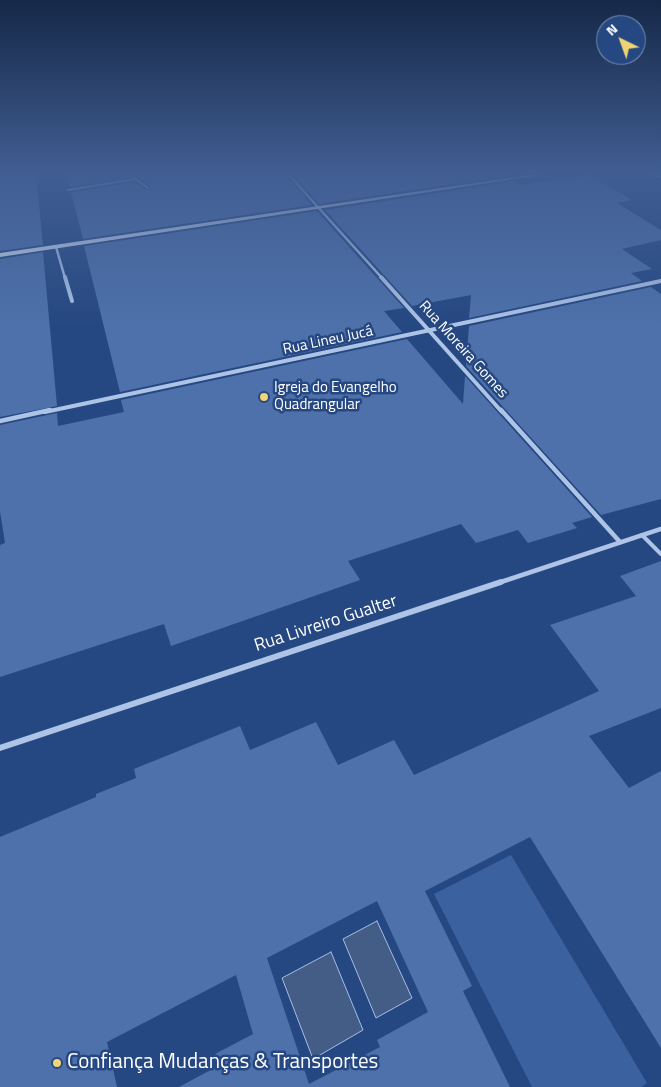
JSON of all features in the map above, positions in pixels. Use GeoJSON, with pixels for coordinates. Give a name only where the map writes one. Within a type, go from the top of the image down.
{"type":"FeatureCollection","features":[{"type":"Feature","properties":{"kind":"street"},"geometry":{"type":"LineString","coordinates":[[0,255],[206,225]]}},
{"type":"Feature","properties":{"kind":"street","name":"Rua Moreira Gomes"},"geometry":{"type":"LineString","coordinates":[[333,225],[620,542]]}},
{"type":"Feature","properties":{"kind":"street"},"geometry":{"type":"LineString","coordinates":[[56,247],[72,301]]}},
{"type":"Feature","properties":{"kind":"street","name":"Rua Lineu Jucá"},"geometry":{"type":"LineString","coordinates":[[0,421],[661,281]]}},
{"type":"Feature","properties":{"kind":"street","name":"Rua Livreiro Gualter"},"geometry":{"type":"LineString","coordinates":[[0,748],[661,529]]}},
{"type":"Feature","properties":{"kind":"lane"},"geometry":{"type":"LineString","coordinates":[[642,535],[661,554]]}},
{"type":"Feature","properties":{"kind":"shaded area"},"geometry":{"type":"Polygon","coordinates":[[[511,855],[647,1083],[641,1087],[532,1087],[434,894],[511,855]]]}},
{"type":"Feature","properties":{"kind":"shaded area"},"geometry":{"type":"Polygon","coordinates":[[[377,921],[412,998],[376,1018],[343,939],[377,921]]]}},
{"type":"Feature","properties":{"kind":"shaded area"},"geometry":{"type":"Polygon","coordinates":[[[331,952],[363,1030],[313,1059],[282,978],[331,952]]]}},
{"type":"Feature","properties":{"kind":"building"},"geometry":{"type":"Polygon","coordinates":[[[0,225],[41,225],[43,245],[0,251],[0,225]]]}},
{"type":"Feature","properties":{"kind":"building"},"geometry":{"type":"Polygon","coordinates":[[[79,225],[179,225],[83,239],[79,225]]]}},
{"type":"Feature","properties":{"kind":"building"},"geometry":{"type":"Polygon","coordinates":[[[226,225],[329,225],[404,308],[384,311],[402,332],[120,392],[84,246],[226,225]]]}},
{"type":"Feature","properties":{"kind":"building"},"geometry":{"type":"Polygon","coordinates":[[[338,225],[652,225],[661,230],[661,240],[622,249],[652,269],[631,273],[642,281],[469,318],[471,295],[412,306],[338,225]]]}},
{"type":"Feature","properties":{"kind":"building"},"geometry":{"type":"Polygon","coordinates":[[[43,252],[57,406],[0,417],[0,259],[43,252]]]}},
{"type":"Feature","properties":{"kind":"building"},"geometry":{"type":"Polygon","coordinates":[[[651,287],[661,294],[661,499],[601,515],[466,366],[469,326],[651,287]]]}},
{"type":"Feature","properties":{"kind":"building"},"geometry":{"type":"Polygon","coordinates":[[[407,339],[463,404],[465,376],[592,517],[572,523],[577,528],[528,543],[518,530],[476,543],[461,524],[348,561],[360,580],[171,646],[164,624],[0,677],[0,545],[5,543],[0,511],[0,425],[57,413],[58,426],[124,412],[121,400],[407,339]]]}},
{"type":"Feature","properties":{"kind":"building"},"geometry":{"type":"Polygon","coordinates":[[[661,561],[661,708],[589,736],[629,788],[661,771],[661,1048],[530,837],[425,891],[472,986],[463,991],[510,1087],[179,1087],[218,1066],[215,1054],[253,1034],[236,975],[107,1042],[117,1087],[0,1087],[0,837],[96,797],[96,794],[136,778],[134,769],[240,726],[250,750],[316,722],[338,765],[394,740],[414,775],[599,691],[550,625],[636,596],[620,576],[661,561]],[[377,901],[267,958],[309,1084],[380,1047],[377,1040],[428,1012],[377,901]]]}},
{"type":"Feature","properties":{"kind":"place","name":"Igreja do Evangelho Quadrangular"},"geometry":{"type":"Point","coordinates":[264,397]}},
{"type":"Feature","properties":{"kind":"place","name":"Confiança Mudanças & Transportes"},"geometry":{"type":"Point","coordinates":[57,1063]}}]}
